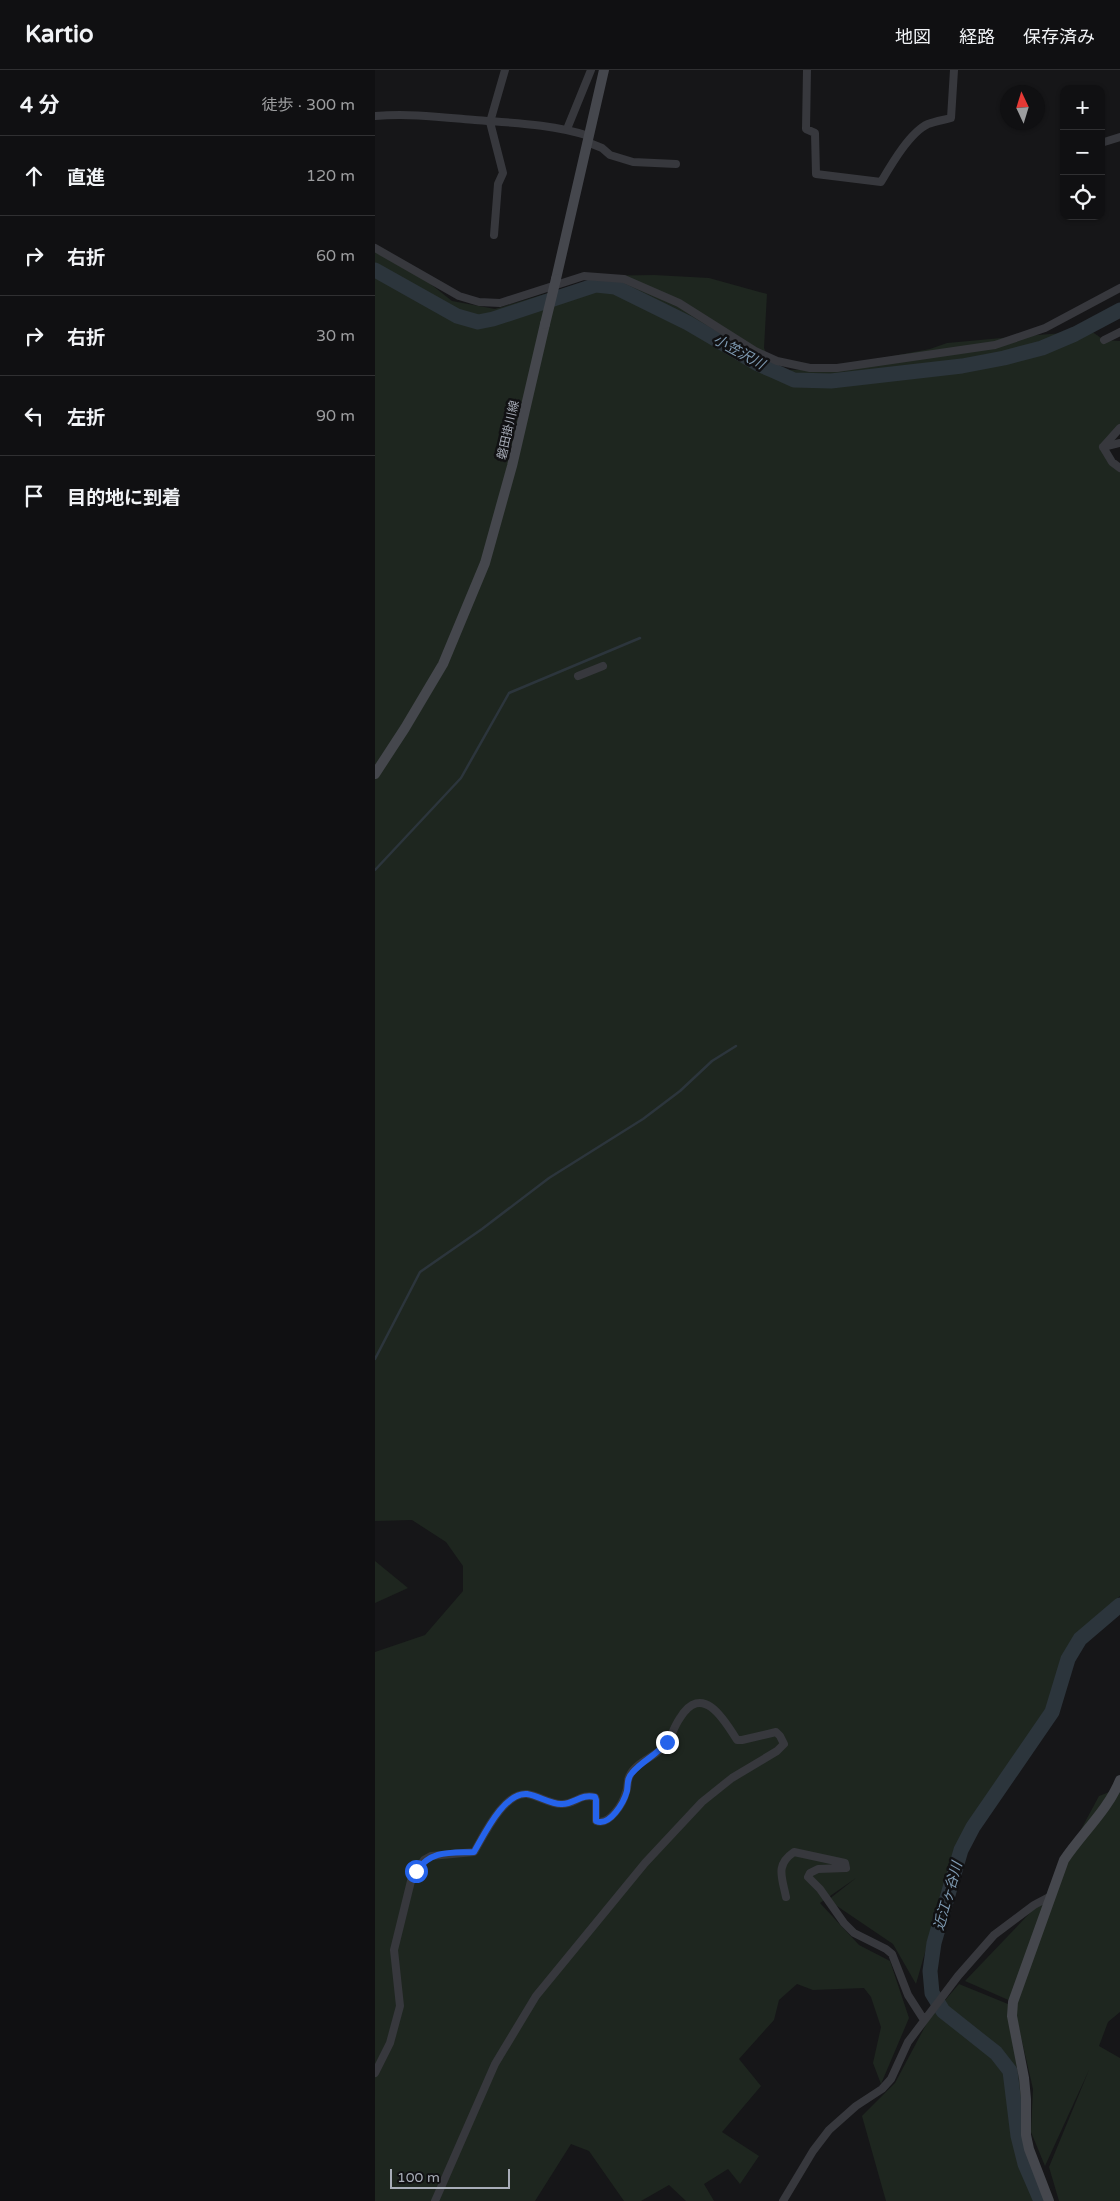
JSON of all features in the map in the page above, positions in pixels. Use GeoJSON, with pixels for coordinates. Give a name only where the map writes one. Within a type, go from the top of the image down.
{"type":"FeatureCollection","features":[{"type":"Feature","properties":{"kind":"main road","name":"磐田掛川線"},"geometry":{"type":"LineString","coordinates":[[375,774],[443,664],[485,563],[512,466],[605,70]]}},
{"type":"Feature","properties":{"kind":"main road"},"geometry":{"type":"LineString","coordinates":[[1049,2201],[1029,2149],[1026,2135],[1024,2078],[1012,2016],[1016,1992],[1064,1860],[1076,1841],[1115,1793],[1120,1780]]}},
{"type":"Feature","properties":{"kind":"street"},"geometry":{"type":"LineString","coordinates":[[494,236],[498,184],[503,173],[490,122],[505,70]]}},
{"type":"Feature","properties":{"kind":"street"},"geometry":{"type":"LineString","coordinates":[[567,129],[591,70]]}},
{"type":"Feature","properties":{"kind":"street"},"geometry":{"type":"LineString","coordinates":[[807,70],[806,129],[815,133],[816,174],[881,182],[895,159],[917,133],[927,124],[951,118],[954,70]]}},
{"type":"Feature","properties":{"kind":"street"},"geometry":{"type":"LineString","coordinates":[[375,116],[397,114],[567,129],[588,139],[610,155],[633,162],[676,164]]}},
{"type":"Feature","properties":{"kind":"street"},"geometry":{"type":"LineString","coordinates":[[1105,142],[1120,138]]}},
{"type":"Feature","properties":{"kind":"street"},"geometry":{"type":"LineString","coordinates":[[375,248],[459,296],[479,302],[501,304],[584,276],[624,279],[679,303],[755,350],[777,361],[810,368],[837,368],[995,345],[1045,328],[1120,288]]}},
{"type":"Feature","properties":{"kind":"street"},"geometry":{"type":"LineString","coordinates":[[1104,340],[1120,332]]}},
{"type":"Feature","properties":{"kind":"street"},"geometry":{"type":"LineString","coordinates":[[1103,447],[1120,428]]}},
{"type":"Feature","properties":{"kind":"street"},"geometry":{"type":"LineString","coordinates":[[1103,447],[1120,442]]}},
{"type":"Feature","properties":{"kind":"street"},"geometry":{"type":"LineString","coordinates":[[1103,447],[1112,462],[1120,468]]}},
{"type":"Feature","properties":{"kind":"street"},"geometry":{"type":"LineString","coordinates":[[578,676],[603,666]]}},
{"type":"Feature","properties":{"kind":"street"},"geometry":{"type":"LineString","coordinates":[[375,2073],[390,2043],[397,2023],[400,2006],[394,1950],[412,1877],[424,1860],[438,1854],[474,1852],[490,1823],[508,1802],[518,1794],[527,1794],[559,1804],[568,1804],[589,1796],[595,1797],[596,1821],[607,1820],[623,1800],[629,1776],[641,1764],[659,1753],[681,1716],[690,1706],[698,1703],[706,1703],[714,1708],[723,1717],[737,1740],[777,1732],[781,1736],[784,1744],[777,1751],[732,1778],[695,1808],[645,1863],[535,1996],[495,2064],[435,2201]]}},
{"type":"Feature","properties":{"kind":"street"},"geometry":{"type":"LineString","coordinates":[[786,1897],[781,1865],[785,1858],[794,1852],[845,1863],[846,1868],[818,1869],[810,1873],[808,1878],[819,1889],[844,1924],[854,1933],[892,1954],[907,1995],[924,2020]]}},
{"type":"Feature","properties":{"kind":"street"},"geometry":{"type":"LineString","coordinates":[[783,2201],[813,2151],[829,2130],[856,2106],[882,2089],[891,2079],[908,2042],[994,1935],[1034,1905],[1051,1896]]}},
{"type":"Feature","properties":{"kind":"shaded area"},"geometry":{"type":"Polygon","coordinates":[[[375,248],[413,270],[452,301],[495,309],[578,284],[543,312],[561,302],[592,276],[654,275],[709,278],[767,294],[764,348],[774,371],[829,368],[930,349],[947,343],[1024,336],[1091,331],[1104,340],[1120,341],[1120,428],[1103,447],[1120,468],[1120,1596],[1069,1645],[1053,1701],[1041,1725],[975,1812],[934,1921],[916,1984],[893,1944],[828,1900],[856,1878],[820,1903],[859,1945],[890,1961],[909,2018],[881,2084],[873,2063],[881,2027],[871,1997],[864,1988],[813,1990],[797,1984],[779,2000],[774,2020],[739,2059],[761,2086],[722,2132],[759,2156],[740,2184],[728,2169],[704,2184],[714,2201],[686,2201],[669,2185],[641,2201],[624,2201],[589,2151],[571,2144],[535,2201],[375,2201],[375,1652],[425,1635],[463,1591],[463,1566],[446,1542],[412,1520],[375,1521],[375,248]]]}},
{"type":"Feature","properties":{"kind":"shaded area"},"geometry":{"type":"Polygon","coordinates":[[[375,1561],[408,1588],[375,1603],[375,1561]]]}},
{"type":"Feature","properties":{"kind":"shaded area"},"geometry":{"type":"Polygon","coordinates":[[[1120,1788],[1120,2012],[1108,2022],[1099,2046],[1120,2058],[1120,2201],[1059,2201],[1049,2167],[1089,2070],[1045,2166],[1031,2132],[1033,2089],[1013,2002],[965,1981],[1047,1895],[1099,1796],[1120,1788]]]}},
{"type":"Feature","properties":{"kind":"shaded area"},"geometry":{"type":"Polygon","coordinates":[[[959,1984],[1008,2004],[1038,2201],[886,2201],[862,2116],[895,2083],[929,2019],[959,1984]]]}},
{"type":"Feature","properties":{"kind":"waterway","name":"小笠沢川"},"geometry":{"type":"LineString","coordinates":[[375,270],[457,316],[478,322],[493,319],[596,285],[615,287],[688,323],[758,364],[794,380],[831,381],[962,366],[1004,358],[1042,348],[1075,334],[1120,310]]}},
{"type":"Feature","properties":{"kind":"waterway"},"geometry":{"type":"LineString","coordinates":[[375,870],[461,778],[509,693],[640,638]]}},
{"type":"Feature","properties":{"kind":"waterway"},"geometry":{"type":"LineString","coordinates":[[375,1359],[420,1272],[482,1229],[549,1178],[643,1119],[680,1091],[712,1061],[736,1046]]}},
{"type":"Feature","properties":{"kind":"waterway","name":"近江ヶ谷川"},"geometry":{"type":"LineString","coordinates":[[1041,2201],[1025,2164],[1018,2136],[1010,2071],[996,2053],[943,2011],[932,1993],[930,1971],[934,1943],[961,1850],[973,1827],[1052,1712],[1068,1659],[1080,1639],[1120,1605]]}},
{"type":"Feature","properties":{"kind":"route"},"geometry":{"type":"LineString","coordinates":[[416,1871],[424,1860],[431,1856],[474,1852],[490,1823],[508,1802],[518,1794],[527,1794],[559,1804],[568,1804],[584,1796],[595,1797],[596,1821],[607,1820],[613,1815],[623,1800],[629,1776],[641,1764],[659,1753],[667,1742]]}}]}
